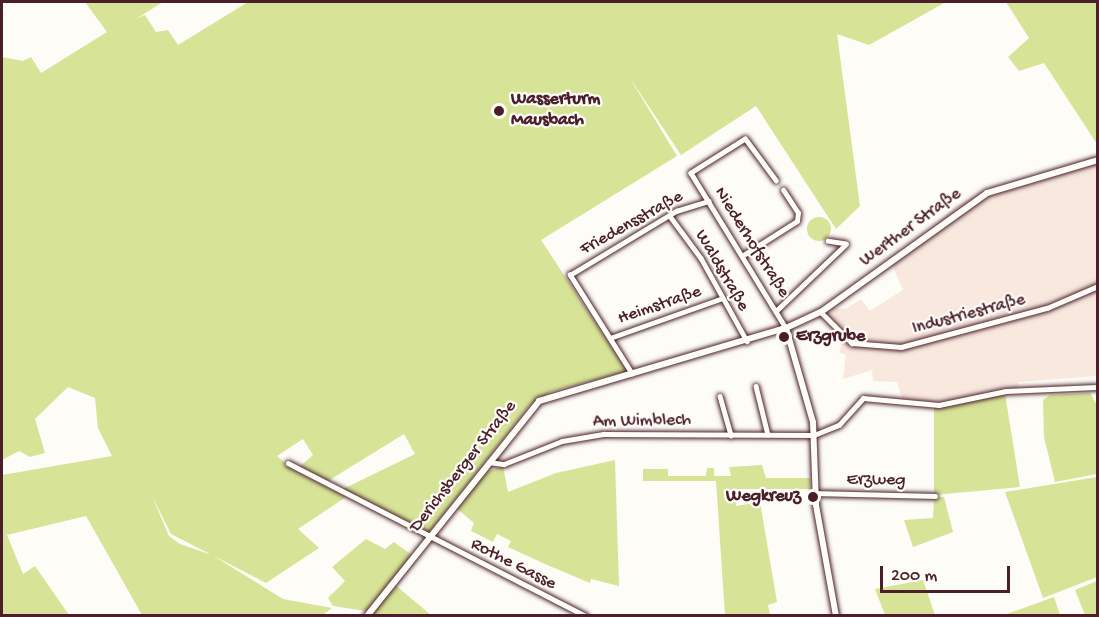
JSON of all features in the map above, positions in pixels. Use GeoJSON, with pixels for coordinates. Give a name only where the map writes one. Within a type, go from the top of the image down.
{"type":"FeatureCollection","features":[{"type":"Feature","properties":{"kind":"street","name":"Niederhofstraße"},"geometry":{"type":"LineString","coordinates":[[776,181],[745,140],[691,173],[786,328]]}},
{"type":"Feature","properties":{"kind":"street","name":"Werther Straße"},"geometry":{"type":"LineString","coordinates":[[786,328],[821,312],[958,208],[987,193],[1098,160]]}},
{"type":"Feature","properties":{"kind":"street"},"geometry":{"type":"LineString","coordinates":[[742,256],[797,221],[798,213],[783,190]]}},
{"type":"Feature","properties":{"kind":"street","name":"Friedensstraße"},"geometry":{"type":"LineString","coordinates":[[610,338],[570,274],[670,216],[708,201]]}},
{"type":"Feature","properties":{"kind":"street","name":"Waldstraße"},"geometry":{"type":"LineString","coordinates":[[670,216],[701,258],[720,299],[747,341]]}},
{"type":"Feature","properties":{"kind":"street"},"geometry":{"type":"LineString","coordinates":[[777,310],[846,244],[828,241]]}},
{"type":"Feature","properties":{"kind":"street","name":"Industriestraße"},"geometry":{"type":"LineString","coordinates":[[821,312],[852,343],[901,347],[1047,308],[1098,286]]}},
{"type":"Feature","properties":{"kind":"street","name":"Heimstraße"},"geometry":{"type":"LineString","coordinates":[[610,338],[720,299]]}},
{"type":"Feature","properties":{"kind":"street"},"geometry":{"type":"LineString","coordinates":[[786,328],[814,435],[815,493],[836,615]]}},
{"type":"Feature","properties":{"kind":"street","name":"Derichsberger Straße"},"geometry":{"type":"LineString","coordinates":[[367,615],[487,462],[539,401],[786,328]]}},
{"type":"Feature","properties":{"kind":"street"},"geometry":{"type":"LineString","coordinates":[[610,338],[632,374]]}},
{"type":"Feature","properties":{"kind":"street"},"geometry":{"type":"LineString","coordinates":[[756,386],[768,435]]}},
{"type":"Feature","properties":{"kind":"street"},"geometry":{"type":"LineString","coordinates":[[814,435],[839,425],[863,398],[939,405],[1005,391],[1096,387]]}},
{"type":"Feature","properties":{"kind":"street"},"geometry":{"type":"LineString","coordinates":[[720,396],[731,435]]}},
{"type":"Feature","properties":{"kind":"street","name":"Am Wimblech"},"geometry":{"type":"LineString","coordinates":[[487,462],[504,464],[596,435],[814,435]]}},
{"type":"Feature","properties":{"kind":"street","name":"Rothe Gasse"},"geometry":{"type":"LineString","coordinates":[[288,463],[428,538],[586,615]]}},
{"type":"Feature","properties":{"kind":"street","name":"Erzweg"},"geometry":{"type":"LineString","coordinates":[[815,493],[935,496]]}},
{"type":"Feature","properties":{"kind":"shaded area"},"geometry":{"type":"Polygon","coordinates":[[[1097,156],[1097,376],[1018,382],[1018,388],[934,403],[902,398],[897,382],[873,381],[872,370],[843,379],[846,355],[839,353],[845,335],[828,315],[833,308],[846,309],[861,299],[870,311],[903,290],[892,265],[956,206],[984,191],[1097,156]]]}},
{"type":"Feature","properties":{"kind":"green space"},"geometry":{"type":"Polygon","coordinates":[[[85,2],[163,2],[136,19],[145,15],[156,32],[168,30],[178,45],[248,2],[946,2],[869,45],[837,34],[860,206],[836,229],[756,106],[681,155],[628,75],[677,156],[541,240],[627,371],[550,392],[530,405],[427,535],[339,491],[415,454],[404,434],[323,484],[298,468],[313,455],[303,439],[277,456],[295,471],[346,497],[298,529],[319,548],[266,583],[213,556],[283,599],[332,608],[323,615],[142,615],[86,516],[7,535],[23,574],[35,566],[69,615],[2,615],[2,475],[112,456],[98,428],[95,398],[68,387],[35,419],[45,453],[30,457],[19,451],[2,460],[2,57],[23,61],[31,57],[41,73],[107,32],[85,2]],[[152,496],[169,536],[180,544],[211,555],[171,534],[152,496]]]}},
{"type":"Feature","properties":{"kind":"green space"},"geometry":{"type":"Polygon","coordinates":[[[1006,2],[1097,2],[1097,144],[1044,63],[1019,71],[1008,57],[1029,38],[1006,2]]]}},
{"type":"Feature","properties":{"kind":"green space"},"geometry":{"type":"Polygon","coordinates":[[[819,217],[827,221],[831,229],[827,237],[819,241],[811,237],[807,229],[811,221],[819,217]]]}},
{"type":"Feature","properties":{"kind":"green space"},"geometry":{"type":"Polygon","coordinates":[[[1090,393],[1097,405],[1097,474],[1055,482],[1044,437],[1043,400],[1050,395],[1090,393]]]}},
{"type":"Feature","properties":{"kind":"green space"},"geometry":{"type":"Polygon","coordinates":[[[1005,394],[1020,487],[934,495],[934,408],[1005,394]]]}},
{"type":"Feature","properties":{"kind":"green space"},"geometry":{"type":"Polygon","coordinates":[[[615,460],[619,586],[591,579],[590,583],[545,564],[508,547],[511,541],[497,534],[493,542],[471,531],[474,523],[455,507],[483,473],[503,466],[508,492],[556,473],[615,460]]]}},
{"type":"Feature","properties":{"kind":"green space"},"geometry":{"type":"Polygon","coordinates":[[[762,465],[766,478],[810,478],[810,489],[734,489],[736,506],[760,502],[777,602],[768,605],[770,615],[725,615],[716,481],[643,481],[643,469],[668,469],[668,476],[706,476],[707,468],[714,468],[714,476],[731,476],[729,467],[762,465]]]}},
{"type":"Feature","properties":{"kind":"green space"},"geometry":{"type":"Polygon","coordinates":[[[1097,477],[1097,577],[1043,598],[1005,492],[1097,477]]]}},
{"type":"Feature","properties":{"kind":"green space"},"geometry":{"type":"Polygon","coordinates":[[[944,497],[953,532],[913,547],[904,520],[933,518],[934,498],[944,497]]]}},
{"type":"Feature","properties":{"kind":"green space"},"geometry":{"type":"Polygon","coordinates":[[[366,539],[385,549],[394,542],[412,555],[366,611],[333,606],[328,598],[345,581],[332,567],[366,539]]]}},
{"type":"Feature","properties":{"kind":"green space"},"geometry":{"type":"Polygon","coordinates":[[[923,580],[935,615],[885,615],[875,589],[923,580]]]}},
{"type":"Feature","properties":{"kind":"green space"},"geometry":{"type":"Polygon","coordinates":[[[1097,581],[1097,615],[1085,615],[1075,590],[1097,581]]]}},
{"type":"Feature","properties":{"kind":"green space"},"geometry":{"type":"Polygon","coordinates":[[[394,584],[431,615],[370,616],[394,584]]]}},
{"type":"Feature","properties":{"kind":"green space"},"geometry":{"type":"Polygon","coordinates":[[[1054,597],[1060,615],[1004,615],[1054,597]]]}},
{"type":"Feature","properties":{"kind":"place","name":"Wasserturm Mausbach"},"geometry":{"type":"Point","coordinates":[499,111]}},
{"type":"Feature","properties":{"kind":"place","name":"Erzgrube"},"geometry":{"type":"Point","coordinates":[784,337]}},
{"type":"Feature","properties":{"kind":"place","name":"Wegkreuz"},"geometry":{"type":"Point","coordinates":[813,497]}}]}
